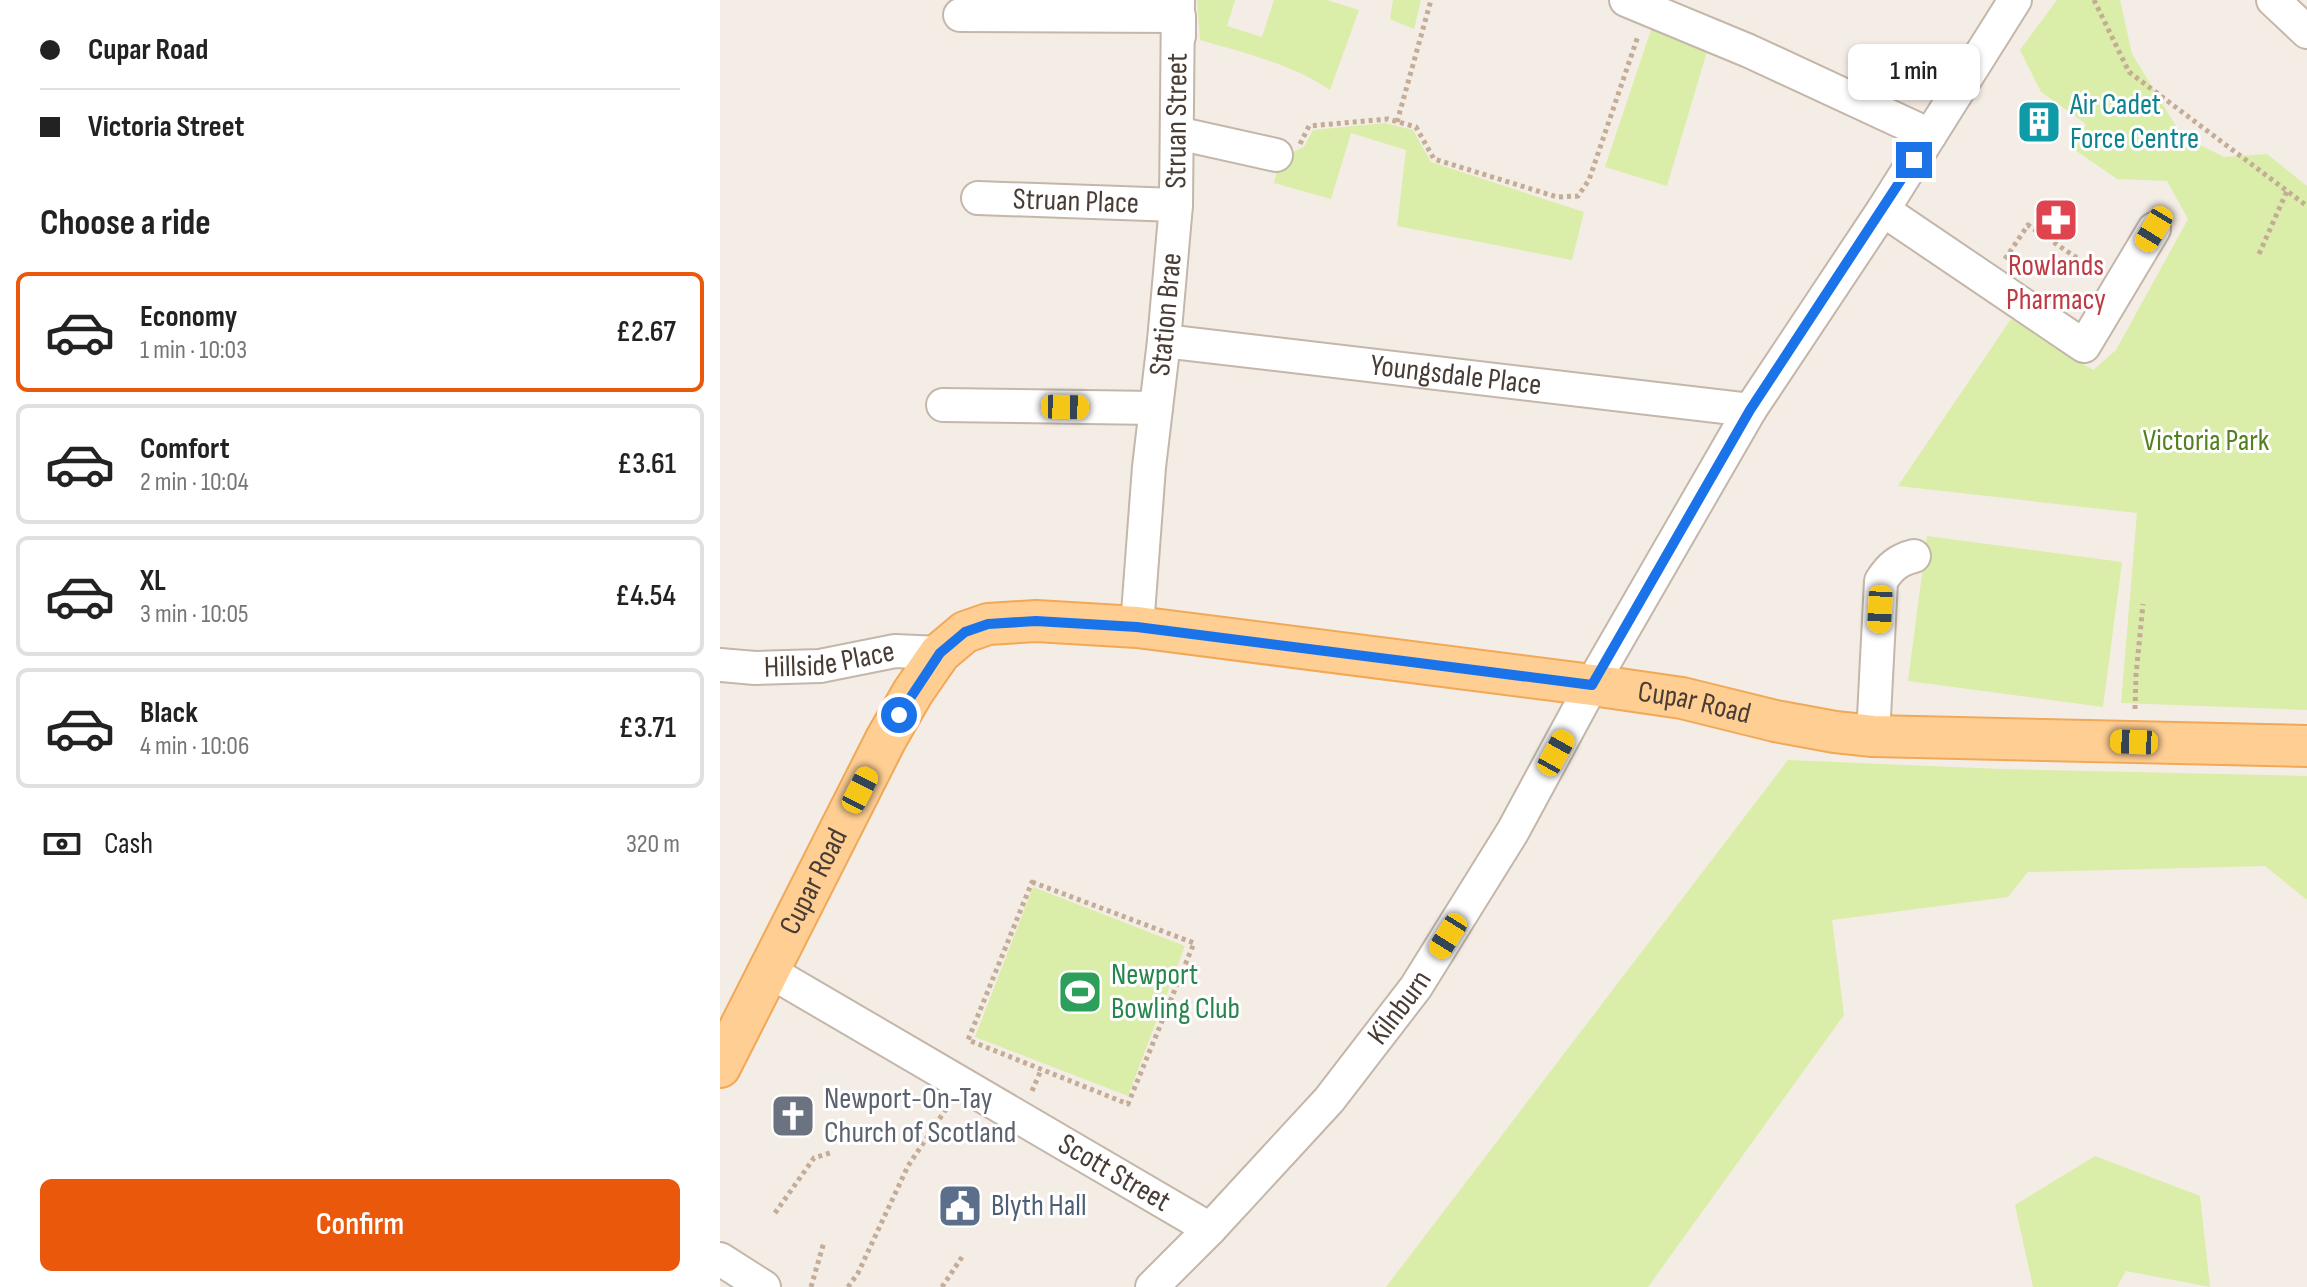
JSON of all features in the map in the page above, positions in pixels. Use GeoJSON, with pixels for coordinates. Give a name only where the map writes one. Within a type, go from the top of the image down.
{"type":"FeatureCollection","features":[{"type":"Feature","properties":{"kind":"main road","name":"Cupar Road"},"geometry":{"type":"LineString","coordinates":[[720,1067],[886,739],[913,692],[940,653],[965,632],[988,624],[1036,621],[1137,627],[1682,698],[1775,721],[1873,736],[2307,746]]}},
{"type":"Feature","properties":{"kind":"street","name":"Kilnburn"},"geometry":{"type":"LineString","coordinates":[[1152,1287],[1329,1100],[1416,987],[1513,831],[1592,685],[1750,410],[1883,210],[2015,0]]}},
{"type":"Feature","properties":{"kind":"street"},"geometry":{"type":"LineString","coordinates":[[2273,0],[2307,32]]}},
{"type":"Feature","properties":{"kind":"street"},"geometry":{"type":"LineString","coordinates":[[1637,4],[1749,51],[1930,135]]}},
{"type":"Feature","properties":{"kind":"street","name":"Struan Street"},"geometry":{"type":"LineString","coordinates":[[960,15],[1179,8],[1176,205]]}},
{"type":"Feature","properties":{"kind":"street","name":"Station Brae"},"geometry":{"type":"LineString","coordinates":[[1137,627],[1149,467],[1176,205],[1179,8]]}},
{"type":"Feature","properties":{"kind":"street"},"geometry":{"type":"LineString","coordinates":[[1177,133],[1276,155]]}},
{"type":"Feature","properties":{"kind":"street","name":"Struan Place"},"geometry":{"type":"LineString","coordinates":[[978,198],[1176,205]]}},
{"type":"Feature","properties":{"kind":"street"},"geometry":{"type":"LineString","coordinates":[[1883,210],[2084,346],[2154,229]]}},
{"type":"Feature","properties":{"kind":"street","name":"Youngsdale Place"},"geometry":{"type":"LineString","coordinates":[[1164,341],[1750,410]]}},
{"type":"Feature","properties":{"kind":"street"},"geometry":{"type":"LineString","coordinates":[[943,405],[1156,408]]}},
{"type":"Feature","properties":{"kind":"street"},"geometry":{"type":"LineString","coordinates":[[1873,736],[1881,581],[1889,568],[1901,559],[1914,556]]}},
{"type":"Feature","properties":{"kind":"street","name":"Hillside Place"},"geometry":{"type":"LineString","coordinates":[[720,665],[755,668],[820,666],[895,651],[940,653]]}},
{"type":"Feature","properties":{"kind":"street","name":"Scott Street"},"geometry":{"type":"LineString","coordinates":[[769,971],[1210,1229]]}},
{"type":"Feature","properties":{"kind":"street"},"geometry":{"type":"LineString","coordinates":[[720,1259],[764,1287]]}},
{"type":"Feature","properties":{"kind":"path"},"geometry":{"type":"LineString","coordinates":[[1397,122],[1431,0]]}},
{"type":"Feature","properties":{"kind":"path"},"geometry":{"type":"LineString","coordinates":[[2094,0],[2129,72],[2307,206]]}},
{"type":"Feature","properties":{"kind":"path"},"geometry":{"type":"LineString","coordinates":[[1276,155],[1301,143],[1309,126],[1388,119],[1416,127],[1434,159],[1557,197],[1578,196],[1589,180],[1637,4]]}},
{"type":"Feature","properties":{"kind":"path"},"geometry":{"type":"LineString","coordinates":[[2259,254],[2287,191]]}},
{"type":"Feature","properties":{"kind":"path"},"geometry":{"type":"LineString","coordinates":[[2003,261],[2028,225],[2080,260]]}},
{"type":"Feature","properties":{"kind":"path"},"geometry":{"type":"LineString","coordinates":[[2136,675],[2143,604]]}},
{"type":"Feature","properties":{"kind":"path"},"geometry":{"type":"LineString","coordinates":[[1032,882],[1194,943],[1128,1104],[1041,1070],[968,1040],[1032,882]]}},
{"type":"Feature","properties":{"kind":"path"},"geometry":{"type":"LineString","coordinates":[[848,1287],[858,1273],[908,1166],[945,1110]]}},
{"type":"Feature","properties":{"kind":"path"},"geometry":{"type":"LineString","coordinates":[[775,1213],[814,1158],[833,1152]]}},
{"type":"Feature","properties":{"kind":"path"},"geometry":{"type":"LineString","coordinates":[[811,1287],[824,1242]]}},
{"type":"Feature","properties":{"kind":"path"},"geometry":{"type":"LineString","coordinates":[[942,1287],[964,1254]]}},
{"type":"Feature","properties":{"kind":"green space"},"geometry":{"type":"Polygon","coordinates":[[[1197,0],[1235,0],[1227,26],[1262,37],[1274,0],[1327,0],[1359,10],[1330,90],[1284,66],[1200,40],[1197,0]]]}},
{"type":"Feature","properties":{"kind":"green space"},"geometry":{"type":"Polygon","coordinates":[[[1393,0],[1421,0],[1414,29],[1390,19],[1393,0]]]}},
{"type":"Feature","properties":{"kind":"green space","name":"Victoria Park"},"geometry":{"type":"Polygon","coordinates":[[[2057,0],[2120,0],[2132,54],[2182,136],[2224,157],[2267,154],[2307,186],[2307,710],[2121,703],[2137,513],[1898,486],[2011,319],[2093,370],[2116,350],[2188,219],[2167,181],[2117,179],[2075,150],[2086,124],[2041,92],[2020,50],[2057,0]]]}},
{"type":"Feature","properties":{"kind":"green space"},"geometry":{"type":"Polygon","coordinates":[[[1653,24],[1708,48],[1667,186],[1605,167],[1653,24]]]}},
{"type":"Feature","properties":{"kind":"green space"},"geometry":{"type":"Polygon","coordinates":[[[1385,123],[1413,130],[1431,162],[1584,212],[1572,260],[1397,226],[1406,150],[1351,133],[1331,199],[1274,183],[1280,158],[1304,147],[1313,130],[1385,123]]]}},
{"type":"Feature","properties":{"kind":"green space"},"geometry":{"type":"Polygon","coordinates":[[[1927,536],[2122,562],[2103,707],[1908,681],[1927,536]]]}},
{"type":"Feature","properties":{"kind":"green space"},"geometry":{"type":"Polygon","coordinates":[[[1788,760],[2001,769],[2307,776],[2307,900],[2265,866],[2028,872],[2008,897],[1832,920],[1844,1015],[1648,1287],[1386,1287],[1788,760]]]}},
{"type":"Feature","properties":{"kind":"green space","name":"Newport Bowling Club"},"geometry":{"type":"Polygon","coordinates":[[[1033,887],[1185,946],[1128,1096],[975,1037],[1033,887]]]}},
{"type":"Feature","properties":{"kind":"green space"},"geometry":{"type":"Polygon","coordinates":[[[2095,1156],[2200,1196],[2210,1287],[2126,1271],[2117,1287],[2033,1287],[2015,1205],[2095,1156]]]}},
{"type":"Feature","properties":{"kind":"place","name":"Air Cadet Force Centre"},"geometry":{"type":"Point","coordinates":[2039,122]}},
{"type":"Feature","properties":{"kind":"place","name":"Rowlands Pharmacy"},"geometry":{"type":"Point","coordinates":[2056,220]}},
{"type":"Feature","properties":{"kind":"place","name":"Newport Bowling Club"},"geometry":{"type":"Point","coordinates":[1080,992]}},
{"type":"Feature","properties":{"kind":"place","name":"Newport-On-Tay Church of Scotland"},"geometry":{"type":"Point","coordinates":[793,1116]}},
{"type":"Feature","properties":{"kind":"place","name":"Blyth Hall"},"geometry":{"type":"Point","coordinates":[960,1206]}},
{"type":"Feature","properties":{"kind":"route"},"geometry":{"type":"LineString","coordinates":[[899,715],[940,653],[965,632],[988,624],[1036,621],[1137,627],[1592,685],[1750,410],[1914,160]]}}]}
